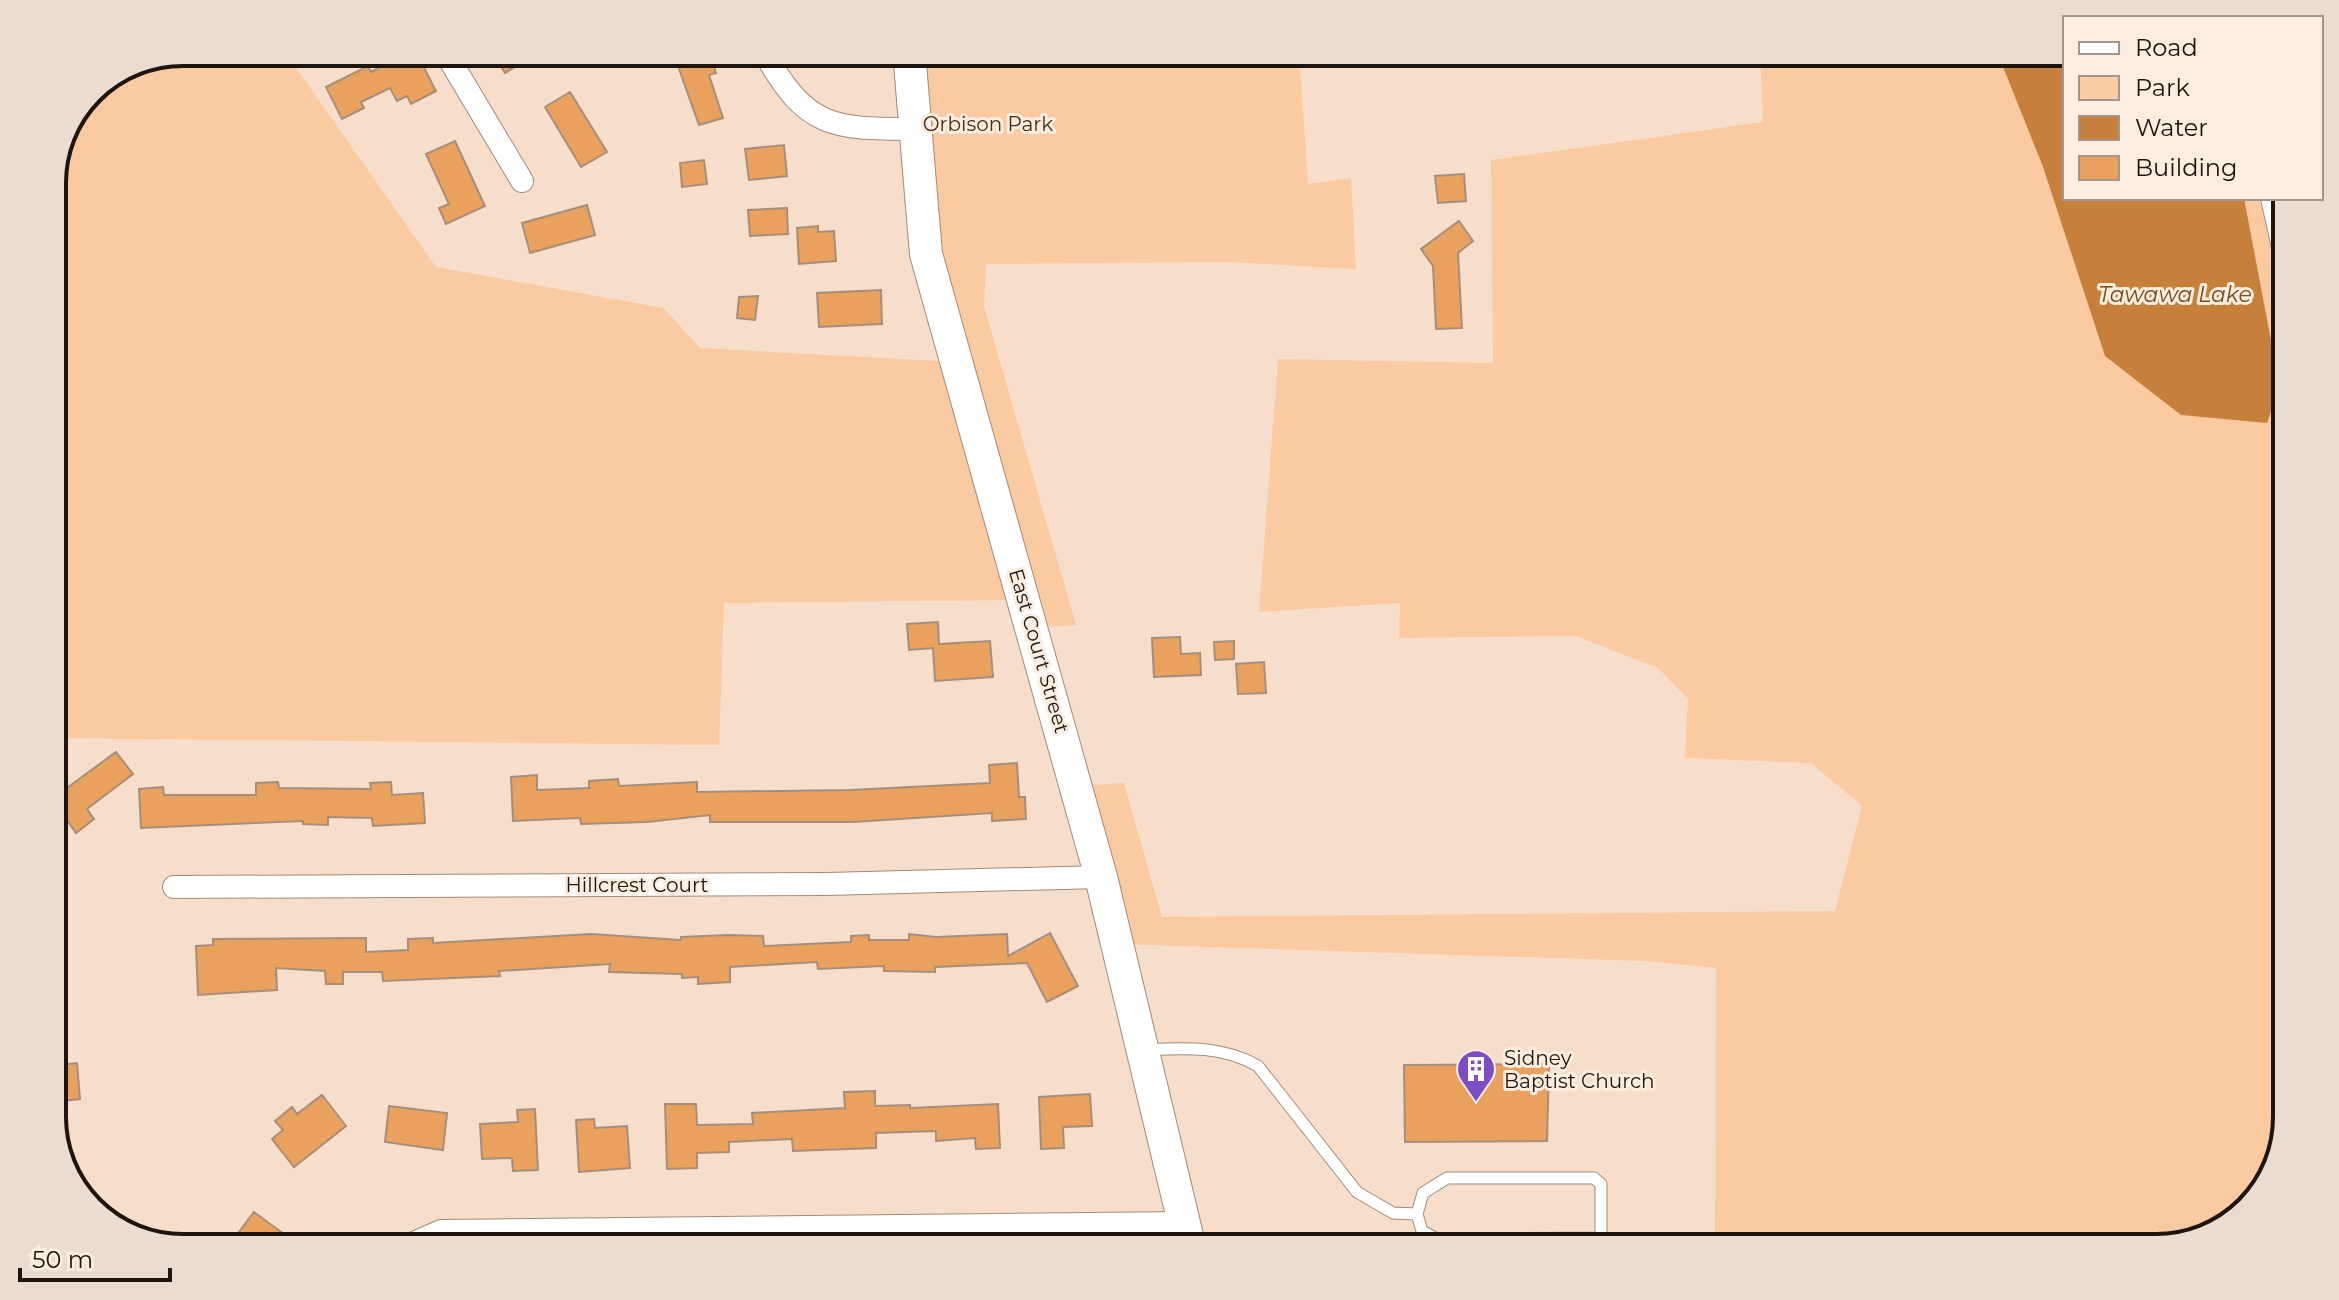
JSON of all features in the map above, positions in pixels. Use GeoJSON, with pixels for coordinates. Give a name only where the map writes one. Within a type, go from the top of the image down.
{"type":"FeatureCollection","features":[{"type":"Feature","properties":{"kind":"main road","name":"East Court Street"},"geometry":{"type":"LineString","coordinates":[[910,66],[926,254],[1101,877],[1188,1234]]}},
{"type":"Feature","properties":{"kind":"street"},"geometry":{"type":"LineString","coordinates":[[453,66],[522,181]]}},
{"type":"Feature","properties":{"kind":"street"},"geometry":{"type":"LineString","coordinates":[[772,66],[785,90],[817,116],[851,129],[914,129]]}},
{"type":"Feature","properties":{"kind":"street","name":"Hillcrest Court"},"geometry":{"type":"LineString","coordinates":[[174,887],[812,884],[1101,877]]}},
{"type":"Feature","properties":{"kind":"street"},"geometry":{"type":"LineString","coordinates":[[434,1234],[441,1231],[1001,1234]]}},
{"type":"Feature","properties":{"kind":"lane"},"geometry":{"type":"LineString","coordinates":[[1143,1050],[1190,1048],[1237,1054],[1258,1066],[1357,1192],[1393,1213],[1417,1214]]}},
{"type":"Feature","properties":{"kind":"lane"},"geometry":{"type":"LineString","coordinates":[[1428,1234],[1422,1231],[1417,1214],[1423,1193],[1447,1178],[1594,1178],[1601,1184],[1601,1234]]}},
{"type":"Feature","properties":{"kind":"green space","name":"Orbison Park"},"geometry":{"type":"Polygon","coordinates":[[[295,66],[436,267],[664,308],[700,348],[957,362],[911,66],[1300,66],[1308,184],[1351,178],[1356,269],[1229,262],[986,264],[984,306],[1076,625],[1032,628],[1024,600],[724,603],[719,745],[66,738],[66,175],[75,138],[100,100],[138,75],[160,68],[295,66]]]}},
{"type":"Feature","properties":{"kind":"green space"},"geometry":{"type":"Polygon","coordinates":[[[1761,66],[2003,66],[2043,167],[2105,356],[2273,386],[2272,1132],[2261,1169],[2253,1182],[2233,1205],[2208,1222],[2186,1230],[2156,1234],[1715,1234],[1716,968],[1646,961],[1117,944],[1076,786],[1124,783],[1162,917],[1835,911],[1862,806],[1811,763],[1685,758],[1688,699],[1658,668],[1576,636],[1399,638],[1400,603],[1259,612],[1278,359],[1493,363],[1491,160],[1763,122],[1761,66]]]}},
{"type":"Feature","properties":{"kind":"green space"},"geometry":{"type":"Polygon","coordinates":[[[2244,200],[2273,200],[2273,350],[2244,200]]]}},
{"type":"Feature","properties":{"kind":"water","name":"Tawawa Lake"},"geometry":{"type":"Polygon","coordinates":[[[2003,66],[2063,66],[2063,200],[2244,200],[2273,350],[2273,406],[2267,423],[2181,415],[2105,356],[2043,167],[2003,66]]]}},
{"type":"Feature","properties":{"kind":"building"},"geometry":{"type":"Polygon","coordinates":[[[368,66],[371,72],[382,66],[423,66],[436,91],[411,104],[407,96],[397,101],[390,88],[361,102],[364,108],[342,119],[326,87],[368,66]]]}},
{"type":"Feature","properties":{"kind":"building"},"geometry":{"type":"Polygon","coordinates":[[[501,66],[517,66],[505,73],[501,66]]]}},
{"type":"Feature","properties":{"kind":"building"},"geometry":{"type":"Polygon","coordinates":[[[678,66],[714,66],[716,73],[709,75],[723,118],[699,125],[678,66]]]}},
{"type":"Feature","properties":{"kind":"building"},"geometry":{"type":"Polygon","coordinates":[[[570,92],[607,152],[581,167],[545,107],[570,92]]]}},
{"type":"Feature","properties":{"kind":"building"},"geometry":{"type":"Polygon","coordinates":[[[455,141],[485,206],[446,224],[439,208],[449,204],[426,154],[455,141]]]}},
{"type":"Feature","properties":{"kind":"building"},"geometry":{"type":"Polygon","coordinates":[[[784,145],[787,176],[749,180],[745,149],[784,145]]]}},
{"type":"Feature","properties":{"kind":"building"},"geometry":{"type":"Polygon","coordinates":[[[704,160],[707,184],[682,187],[680,163],[704,160]]]}},
{"type":"Feature","properties":{"kind":"building"},"geometry":{"type":"Polygon","coordinates":[[[1464,174],[1466,201],[1438,203],[1435,176],[1464,174]]]}},
{"type":"Feature","properties":{"kind":"building"},"geometry":{"type":"Polygon","coordinates":[[[587,205],[595,235],[530,253],[522,223],[587,205]]]}},
{"type":"Feature","properties":{"kind":"building"},"geometry":{"type":"Polygon","coordinates":[[[787,208],[788,234],[750,236],[748,210],[787,208]]]}},
{"type":"Feature","properties":{"kind":"building"},"geometry":{"type":"Polygon","coordinates":[[[1459,221],[1473,241],[1458,253],[1462,328],[1436,329],[1433,266],[1421,249],[1459,221]]]}},
{"type":"Feature","properties":{"kind":"building"},"geometry":{"type":"Polygon","coordinates":[[[818,226],[818,232],[834,231],[836,261],[799,264],[797,228],[818,226]]]}},
{"type":"Feature","properties":{"kind":"building"},"geometry":{"type":"Polygon","coordinates":[[[881,290],[882,324],[819,327],[817,293],[881,290]]]}},
{"type":"Feature","properties":{"kind":"building"},"geometry":{"type":"Polygon","coordinates":[[[758,296],[755,320],[737,318],[739,297],[758,296]]]}},
{"type":"Feature","properties":{"kind":"building"},"geometry":{"type":"Polygon","coordinates":[[[938,622],[939,644],[990,641],[993,677],[935,681],[933,648],[909,650],[907,624],[938,622]]]}},
{"type":"Feature","properties":{"kind":"building"},"geometry":{"type":"Polygon","coordinates":[[[1180,637],[1181,654],[1200,653],[1201,675],[1154,677],[1152,638],[1180,637]]]}},
{"type":"Feature","properties":{"kind":"building"},"geometry":{"type":"Polygon","coordinates":[[[1234,641],[1234,659],[1215,660],[1214,642],[1234,641]]]}},
{"type":"Feature","properties":{"kind":"building"},"geometry":{"type":"Polygon","coordinates":[[[1264,662],[1266,693],[1238,694],[1236,664],[1264,662]]]}},
{"type":"Feature","properties":{"kind":"building"},"geometry":{"type":"Polygon","coordinates":[[[116,752],[133,774],[87,809],[94,819],[76,833],[66,819],[66,789],[116,752]]]}},
{"type":"Feature","properties":{"kind":"building"},"geometry":{"type":"Polygon","coordinates":[[[1017,763],[1019,797],[1025,797],[1026,819],[992,821],[992,813],[853,822],[710,822],[710,815],[647,822],[581,824],[580,818],[513,821],[511,777],[537,775],[537,790],[589,788],[589,781],[618,779],[619,786],[697,782],[697,792],[850,790],[990,783],[989,765],[1017,763]]]}},
{"type":"Feature","properties":{"kind":"building"},"geometry":{"type":"Polygon","coordinates":[[[278,782],[279,788],[371,789],[370,783],[391,782],[392,795],[423,793],[425,823],[373,826],[372,818],[328,817],[328,825],[303,824],[303,821],[141,828],[139,789],[163,787],[164,795],[256,795],[256,783],[278,782]]]}},
{"type":"Feature","properties":{"kind":"building"},"geometry":{"type":"Polygon","coordinates":[[[1050,933],[1078,986],[1047,1002],[1027,963],[935,967],[935,972],[884,971],[884,966],[818,969],[817,962],[730,967],[730,982],[698,984],[698,977],[682,978],[682,974],[609,972],[610,964],[499,971],[500,976],[383,981],[382,972],[343,972],[343,984],[326,984],[325,971],[276,968],[277,990],[198,995],[196,946],[213,945],[213,939],[366,938],[366,952],[408,950],[408,939],[433,938],[433,943],[591,934],[681,940],[681,937],[728,935],[763,936],[764,946],[851,942],[851,936],[869,935],[869,940],[909,940],[909,934],[936,937],[1007,934],[1008,956],[1050,933]]]}},
{"type":"Feature","properties":{"kind":"building"},"geometry":{"type":"Polygon","coordinates":[[[77,1063],[80,1099],[66,1100],[66,1064],[77,1063]]]}},
{"type":"Feature","properties":{"kind":"building","name":"Sidney Baptist Church"},"geometry":{"type":"Polygon","coordinates":[[[1549,1064],[1547,1141],[1405,1142],[1404,1065],[1549,1064]]]}},
{"type":"Feature","properties":{"kind":"building"},"geometry":{"type":"Polygon","coordinates":[[[875,1091],[875,1106],[910,1105],[910,1108],[998,1104],[1000,1148],[976,1149],[975,1138],[936,1141],[936,1131],[876,1133],[876,1148],[793,1151],[792,1139],[729,1142],[729,1152],[697,1153],[697,1168],[667,1169],[665,1104],[696,1104],[697,1125],[753,1124],[752,1113],[845,1108],[844,1092],[875,1091]]]}},
{"type":"Feature","properties":{"kind":"building"},"geometry":{"type":"Polygon","coordinates":[[[1090,1094],[1092,1126],[1063,1127],[1064,1148],[1041,1149],[1039,1097],[1090,1094]]]}},
{"type":"Feature","properties":{"kind":"building"},"geometry":{"type":"Polygon","coordinates":[[[322,1095],[346,1126],[294,1167],[272,1139],[283,1130],[275,1121],[292,1107],[297,1114],[322,1095]]]}},
{"type":"Feature","properties":{"kind":"building"},"geometry":{"type":"Polygon","coordinates":[[[389,1106],[447,1113],[443,1150],[385,1142],[389,1106]]]}},
{"type":"Feature","properties":{"kind":"building"},"geometry":{"type":"Polygon","coordinates":[[[535,1109],[538,1170],[513,1171],[512,1158],[482,1159],[480,1124],[518,1122],[517,1110],[535,1109]]]}},
{"type":"Feature","properties":{"kind":"building"},"geometry":{"type":"Polygon","coordinates":[[[594,1119],[595,1128],[627,1126],[630,1168],[579,1172],[576,1120],[594,1119]]]}},
{"type":"Feature","properties":{"kind":"building"},"geometry":{"type":"Polygon","coordinates":[[[254,1212],[284,1234],[238,1234],[254,1212]]]}},
{"type":"Feature","properties":{"kind":"place","name":"Sidney Baptist Church"},"geometry":{"type":"Point","coordinates":[1476,1103]}}]}
